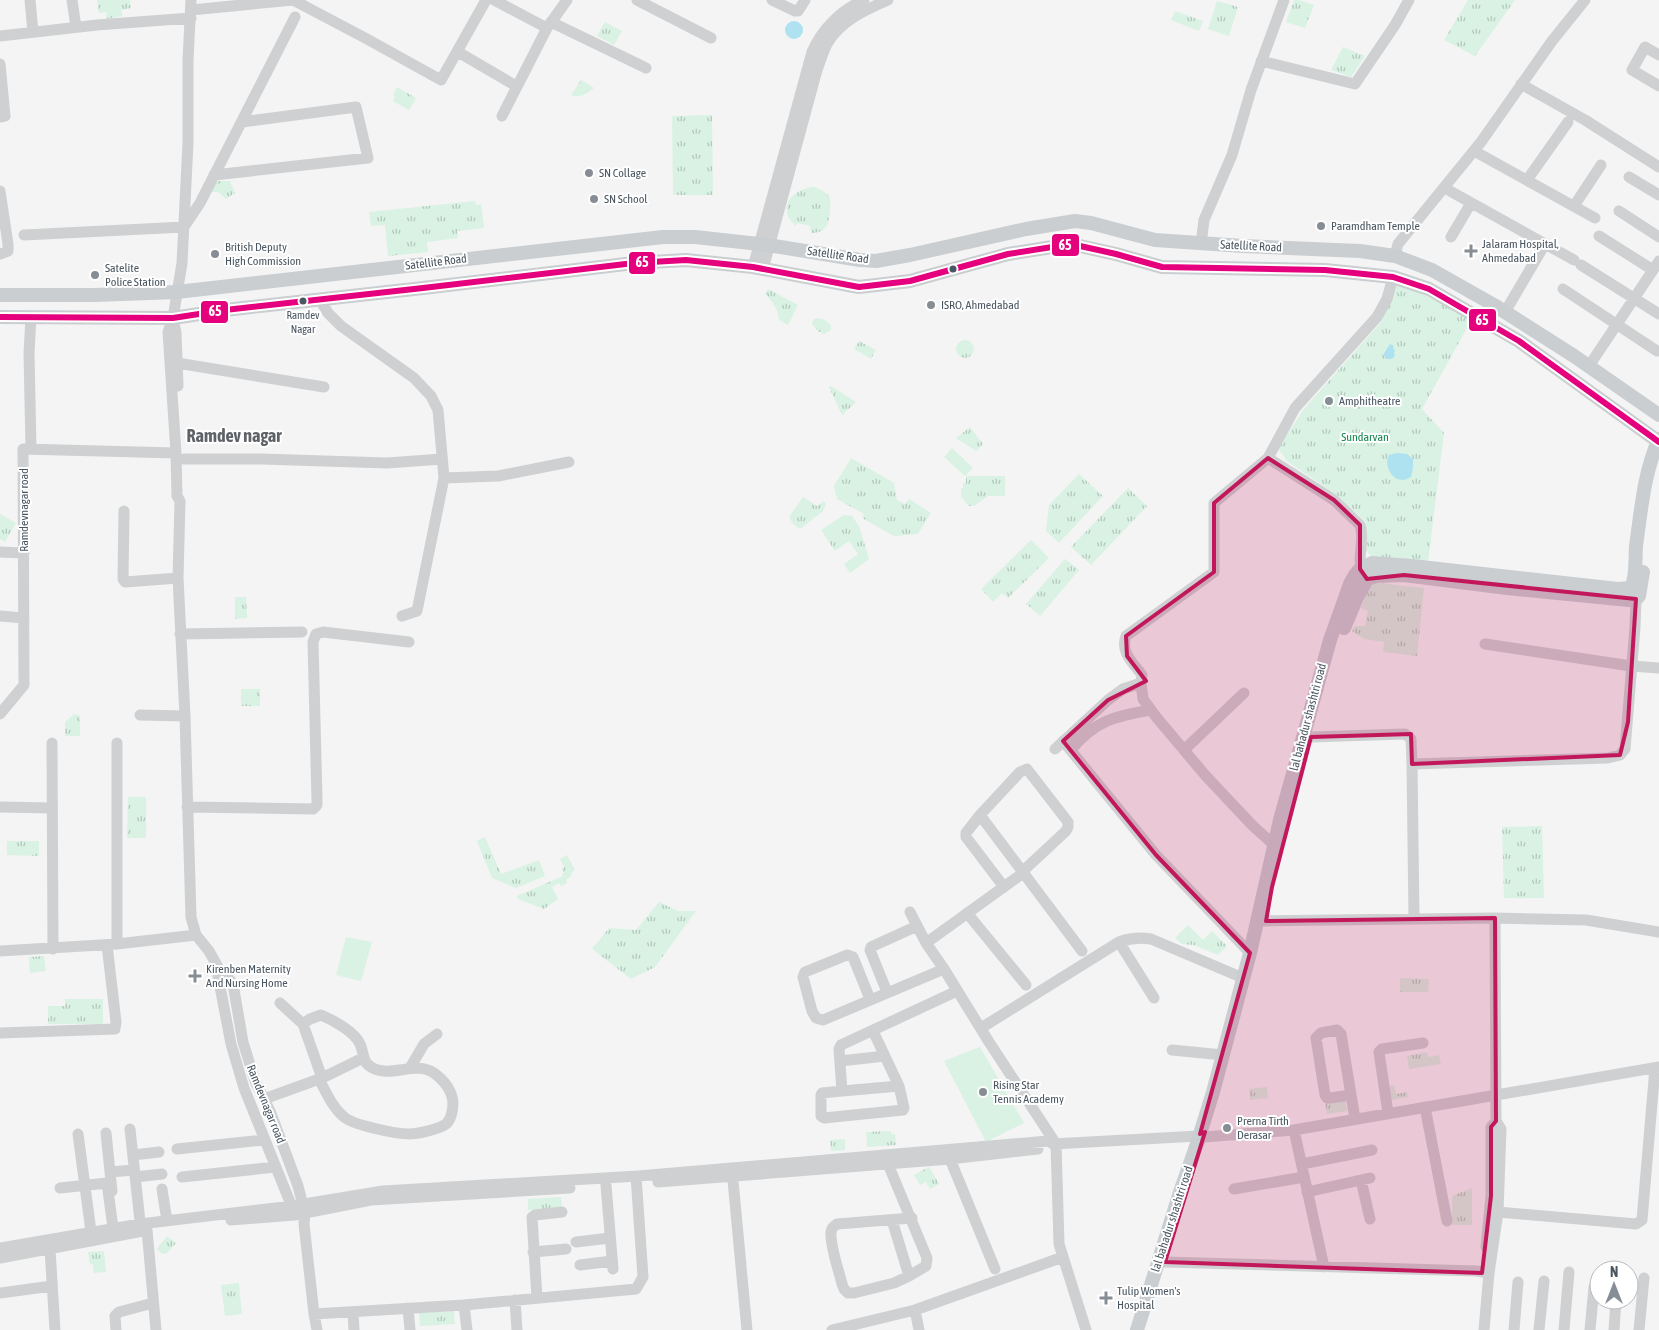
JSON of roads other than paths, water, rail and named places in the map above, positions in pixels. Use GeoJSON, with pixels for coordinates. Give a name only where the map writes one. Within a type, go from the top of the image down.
{"type":"FeatureCollection","features":[{"type":"Feature","properties":{"kind":"main road","name":"Satellite Road"},"geometry":{"type":"LineString","coordinates":[[0,295],[95,295],[177,292],[663,237],[695,237],[763,244],[876,261],[1026,229],[1075,221],[1091,223],[1155,240],[1360,252],[1395,256],[1432,270],[1505,312],[1659,414]]}},
{"type":"Feature","properties":{"kind":"main road","name":"Satellite Road"},"geometry":{"type":"LineString","coordinates":[[0,317],[173,318],[225,310],[634,263],[686,260],[758,268],[859,286],[910,282],[1008,254],[1071,244],[1162,267],[1325,270],[1393,277],[1428,289],[1519,341],[1659,441]]}},
{"type":"Feature","properties":{"kind":"main road"},"geometry":{"type":"LineString","coordinates":[[1633,593],[1636,549],[1647,480],[1650,465],[1659,441]]}},
{"type":"Feature","properties":{"kind":"main road"},"geometry":{"type":"LineString","coordinates":[[1144,1330],[1202,1136],[1219,1092],[1328,672],[1364,574],[1372,564],[1412,566],[1626,589],[1639,596],[1651,497],[1659,460]]}},
{"type":"Feature","properties":{"kind":"main road","name":"lal bahadur shashtri road"},"geometry":{"type":"LineString","coordinates":[[1137,1330],[1177,1202],[1202,1136],[1250,952],[1262,921],[1274,845],[1330,640],[1350,584],[1364,574]]}},
{"type":"Feature","properties":{"kind":"street"},"geometry":{"type":"LineString","coordinates":[[30,0],[34,32]]}},
{"type":"Feature","properties":{"kind":"street"},"geometry":{"type":"LineString","coordinates":[[72,0],[76,27]]}},
{"type":"Feature","properties":{"kind":"street"},"geometry":{"type":"LineString","coordinates":[[0,36],[76,27],[191,9],[293,0],[311,4],[367,39],[441,80],[486,0]]}},
{"type":"Feature","properties":{"kind":"street"},"geometry":{"type":"LineString","coordinates":[[494,0],[646,68]]}},
{"type":"Feature","properties":{"kind":"street"},"geometry":{"type":"LineString","coordinates":[[502,116],[549,25],[567,0]]}},
{"type":"Feature","properties":{"kind":"street"},"geometry":{"type":"LineString","coordinates":[[637,0],[711,38]]}},
{"type":"Feature","properties":{"kind":"street"},"geometry":{"type":"LineString","coordinates":[[772,0],[795,11],[798,11],[806,0]]}},
{"type":"Feature","properties":{"kind":"street"},"geometry":{"type":"LineString","coordinates":[[840,21],[847,0]]}},
{"type":"Feature","properties":{"kind":"street"},"geometry":{"type":"LineString","coordinates":[[758,268],[812,52],[820,35],[864,0]]}},
{"type":"Feature","properties":{"kind":"street"},"geometry":{"type":"LineString","coordinates":[[840,21],[888,0]]}},
{"type":"Feature","properties":{"kind":"street"},"geometry":{"type":"LineString","coordinates":[[1200,244],[1204,220],[1232,155],[1250,90],[1284,0]]}},
{"type":"Feature","properties":{"kind":"street"},"geometry":{"type":"LineString","coordinates":[[1261,61],[1356,84],[1395,25],[1409,0]]}},
{"type":"Feature","properties":{"kind":"street"},"geometry":{"type":"LineString","coordinates":[[1395,256],[1398,244],[1474,151],[1552,41],[1585,0]]}},
{"type":"Feature","properties":{"kind":"street","name":"Ramdevnagar road"},"geometry":{"type":"LineString","coordinates":[[191,9],[182,263],[173,318],[168,332],[184,494],[180,501],[178,578],[185,716],[189,896],[191,917],[196,935],[209,951],[219,969],[234,984],[243,1042],[255,1081],[270,1111],[300,1212]]}},
{"type":"Feature","properties":{"kind":"street"},"geometry":{"type":"LineString","coordinates":[[24,235],[184,227],[200,203],[295,18]]}},
{"type":"Feature","properties":{"kind":"street"},"geometry":{"type":"LineString","coordinates":[[1659,55],[1645,47],[1632,70],[1659,86]]}},
{"type":"Feature","properties":{"kind":"street"},"geometry":{"type":"LineString","coordinates":[[458,52],[516,86]]}},
{"type":"Feature","properties":{"kind":"street"},"geometry":{"type":"LineString","coordinates":[[0,64],[5,116],[0,117]]}},
{"type":"Feature","properties":{"kind":"street"},"geometry":{"type":"LineString","coordinates":[[1521,84],[1585,120],[1659,167]]}},
{"type":"Feature","properties":{"kind":"street"},"geometry":{"type":"LineString","coordinates":[[214,175],[368,158],[356,107],[242,122]]}},
{"type":"Feature","properties":{"kind":"street"},"geometry":{"type":"LineString","coordinates":[[1527,180],[1568,122]]}},
{"type":"Feature","properties":{"kind":"street"},"geometry":{"type":"LineString","coordinates":[[1474,151],[1595,218]]}},
{"type":"Feature","properties":{"kind":"street"},"geometry":{"type":"LineString","coordinates":[[1574,206],[1601,165]]}},
{"type":"Feature","properties":{"kind":"street"},"geometry":{"type":"LineString","coordinates":[[1629,177],[1659,195]]}},
{"type":"Feature","properties":{"kind":"street"},"geometry":{"type":"LineString","coordinates":[[0,191],[8,244],[8,250],[0,254]]}},
{"type":"Feature","properties":{"kind":"street"},"geometry":{"type":"LineString","coordinates":[[1450,191],[1577,263],[1659,314]]}},
{"type":"Feature","properties":{"kind":"street"},"geometry":{"type":"LineString","coordinates":[[1451,237],[1471,203]]}},
{"type":"Feature","properties":{"kind":"street"},"geometry":{"type":"LineString","coordinates":[[1619,211],[1659,237]]}},
{"type":"Feature","properties":{"kind":"street"},"geometry":{"type":"LineString","coordinates":[[1589,366],[1656,266],[1599,236]]}},
{"type":"Feature","properties":{"kind":"street"},"geometry":{"type":"LineString","coordinates":[[1505,312],[1544,244]]}},
{"type":"Feature","properties":{"kind":"street"},"geometry":{"type":"LineString","coordinates":[[1274,845],[1239,811],[1151,710],[1143,698],[1140,683],[1142,675],[1127,656],[1123,643],[1126,636],[1214,572],[1214,503],[1268,458],[1295,408],[1377,317],[1387,299],[1393,277]]}},
{"type":"Feature","properties":{"kind":"street"},"geometry":{"type":"LineString","coordinates":[[1563,289],[1657,351]]}},
{"type":"Feature","properties":{"kind":"street"},"geometry":{"type":"LineString","coordinates":[[320,300],[328,313],[341,326],[414,378],[431,396],[438,410],[444,478],[417,611],[402,616]]}},
{"type":"Feature","properties":{"kind":"street"},"geometry":{"type":"LineString","coordinates":[[31,317],[29,353],[31,449],[387,463],[442,459]]}},
{"type":"Feature","properties":{"kind":"street","name":"Ramdevnagar road"},"geometry":{"type":"LineString","coordinates":[[173,318],[176,332],[180,456]]}},
{"type":"Feature","properties":{"kind":"street"},"geometry":{"type":"LineString","coordinates":[[177,362],[324,387]]}},
{"type":"Feature","properties":{"kind":"street","name":"Ramdevnagar road"},"geometry":{"type":"LineString","coordinates":[[0,714],[24,684],[23,449],[31,449]]}},
{"type":"Feature","properties":{"kind":"street"},"geometry":{"type":"LineString","coordinates":[[1268,458],[1334,500],[1360,525],[1362,531],[1359,556],[1364,574]]}},
{"type":"Feature","properties":{"kind":"street"},"geometry":{"type":"LineString","coordinates":[[444,478],[498,476],[569,462]]}},
{"type":"Feature","properties":{"kind":"street"},"geometry":{"type":"LineString","coordinates":[[124,511],[123,579],[125,582],[178,578]]}},
{"type":"Feature","properties":{"kind":"street"},"geometry":{"type":"LineString","coordinates":[[0,552],[24,553]]}},
{"type":"Feature","properties":{"kind":"street"},"geometry":{"type":"LineString","coordinates":[[1412,764],[1608,758],[1620,755],[1625,749],[1635,626],[1633,593]]}},
{"type":"Feature","properties":{"kind":"street"},"geometry":{"type":"LineString","coordinates":[[0,616],[24,618]]}},
{"type":"Feature","properties":{"kind":"street"},"geometry":{"type":"LineString","coordinates":[[180,634],[302,632]]}},
{"type":"Feature","properties":{"kind":"street"},"geometry":{"type":"LineString","coordinates":[[187,807],[313,809],[317,805],[313,642],[316,634],[323,632],[409,642]]}},
{"type":"Feature","properties":{"kind":"street"},"geometry":{"type":"LineString","coordinates":[[1485,644],[1631,666],[1659,668]]}},
{"type":"Feature","properties":{"kind":"street"},"geometry":{"type":"LineString","coordinates":[[1063,747],[1108,700],[1123,689],[1140,683]]}},
{"type":"Feature","properties":{"kind":"street"},"geometry":{"type":"LineString","coordinates":[[1184,750],[1244,693]]}},
{"type":"Feature","properties":{"kind":"street"},"geometry":{"type":"LineString","coordinates":[[1063,747],[1100,723],[1151,710]]}},
{"type":"Feature","properties":{"kind":"street"},"geometry":{"type":"LineString","coordinates":[[140,715],[185,716]]}},
{"type":"Feature","properties":{"kind":"street"},"geometry":{"type":"LineString","coordinates":[[1311,737],[1406,734],[1411,739],[1414,918]]}},
{"type":"Feature","properties":{"kind":"street"},"geometry":{"type":"LineString","coordinates":[[0,1033],[114,1028],[116,1022],[112,945],[117,743]]}},
{"type":"Feature","properties":{"kind":"street"},"geometry":{"type":"LineString","coordinates":[[52,744],[53,949]]}},
{"type":"Feature","properties":{"kind":"street"},"geometry":{"type":"LineString","coordinates":[[1063,747],[1156,855],[1250,952]]}},
{"type":"Feature","properties":{"kind":"street"},"geometry":{"type":"LineString","coordinates":[[926,944],[967,913],[1004,887],[1019,876],[1066,831],[1068,822],[1029,770],[1025,769],[980,814],[966,834],[966,837],[1004,887]]}},
{"type":"Feature","properties":{"kind":"street"},"geometry":{"type":"LineString","coordinates":[[0,807],[52,808]]}},
{"type":"Feature","properties":{"kind":"street"},"geometry":{"type":"LineString","coordinates":[[980,814],[1082,951]]}},
{"type":"Feature","properties":{"kind":"street"},"geometry":{"type":"LineString","coordinates":[[910,912],[926,944],[944,969],[1055,1144],[1059,1244],[1086,1330]]}},
{"type":"Feature","properties":{"kind":"street"},"geometry":{"type":"LineString","coordinates":[[967,913],[1026,985]]}},
{"type":"Feature","properties":{"kind":"street"},"geometry":{"type":"LineString","coordinates":[[1262,921],[1414,918],[1586,920],[1659,932]]}},
{"type":"Feature","properties":{"kind":"street"},"geometry":{"type":"LineString","coordinates":[[1477,1330],[1485,1273],[1498,1212],[1501,1129],[1496,1121],[1495,918]]}},
{"type":"Feature","properties":{"kind":"street"},"geometry":{"type":"LineString","coordinates":[[887,992],[870,950],[871,947],[917,926]]}},
{"type":"Feature","properties":{"kind":"street"},"geometry":{"type":"LineString","coordinates":[[0,951],[112,945],[196,935]]}},
{"type":"Feature","properties":{"kind":"street"},"geometry":{"type":"LineString","coordinates":[[981,1028],[1119,942],[1140,937],[1151,939],[1243,978]]}},
{"type":"Feature","properties":{"kind":"street"},"geometry":{"type":"LineString","coordinates":[[1119,942],[1154,998]]}},
{"type":"Feature","properties":{"kind":"street"},"geometry":{"type":"LineString","coordinates":[[870,999],[853,957],[850,955],[805,972],[803,977],[812,1011],[816,1018],[823,1020],[944,969]]}},
{"type":"Feature","properties":{"kind":"street","name":"Ramdevnagar road"},"geometry":{"type":"LineString","coordinates":[[219,969],[218,976],[231,1044],[244,1088],[276,1168],[300,1212]]}},
{"type":"Feature","properties":{"kind":"street"},"geometry":{"type":"LineString","coordinates":[[842,1091],[839,1049],[841,1045],[957,991]]}},
{"type":"Feature","properties":{"kind":"street"},"geometry":{"type":"LineString","coordinates":[[280,1003],[303,1024],[320,1079],[334,1107],[345,1118],[383,1130],[410,1134],[446,1124],[453,1108],[453,1095],[449,1087],[432,1072],[418,1068],[391,1071],[377,1070],[369,1067],[364,1058],[360,1043],[331,1020],[321,1016],[310,1019],[303,1024]]}},
{"type":"Feature","properties":{"kind":"street"},"geometry":{"type":"LineString","coordinates":[[1351,1095],[1327,1098],[1325,1095],[1316,1038],[1320,1033],[1337,1030],[1341,1034],[1355,1119]]}},
{"type":"Feature","properties":{"kind":"street"},"geometry":{"type":"LineString","coordinates":[[873,1031],[899,1086],[903,1110],[824,1118],[822,1116],[822,1093],[899,1086]]}},
{"type":"Feature","properties":{"kind":"street"},"geometry":{"type":"LineString","coordinates":[[410,1068],[424,1044],[437,1034]]}},
{"type":"Feature","properties":{"kind":"street"},"geometry":{"type":"LineString","coordinates":[[1388,1113],[1379,1052],[1382,1049],[1423,1043]]}},
{"type":"Feature","properties":{"kind":"street"},"geometry":{"type":"LineString","coordinates":[[1172,1050],[1222,1055]]}},
{"type":"Feature","properties":{"kind":"street"},"geometry":{"type":"LineString","coordinates":[[840,1061],[885,1056]]}},
{"type":"Feature","properties":{"kind":"street"},"geometry":{"type":"LineString","coordinates":[[264,1099],[320,1079],[364,1058]]}},
{"type":"Feature","properties":{"kind":"street"},"geometry":{"type":"LineString","coordinates":[[0,1258],[50,1249],[115,1228],[143,1228],[167,1221],[300,1212],[383,1191],[636,1180],[1049,1141],[1055,1144],[1294,1130],[1657,1068],[1642,1220],[1640,1223],[1498,1212]]}},
{"type":"Feature","properties":{"kind":"street"},"geometry":{"type":"LineString","coordinates":[[1424,1107],[1447,1221]]}},
{"type":"Feature","properties":{"kind":"street"},"geometry":{"type":"LineString","coordinates":[[1484,1330],[1485,1273],[1491,1196],[1492,1127],[1496,1121]]}},
{"type":"Feature","properties":{"kind":"street"},"geometry":{"type":"LineString","coordinates":[[130,1128],[156,1330]]}},
{"type":"Feature","properties":{"kind":"street"},"geometry":{"type":"LineString","coordinates":[[1294,1130],[1324,1266]]}},
{"type":"Feature","properties":{"kind":"street"},"geometry":{"type":"LineString","coordinates":[[106,1133],[115,1228]]}},
{"type":"Feature","properties":{"kind":"street"},"geometry":{"type":"LineString","coordinates":[[78,1134],[92,1236]]}},
{"type":"Feature","properties":{"kind":"street"},"geometry":{"type":"LineString","coordinates":[[177,1149],[264,1140]]}},
{"type":"Feature","properties":{"kind":"street"},"geometry":{"type":"LineString","coordinates":[[732,1172],[950,1159],[1049,1148],[1055,1144]]}},
{"type":"Feature","properties":{"kind":"street"},"geometry":{"type":"LineString","coordinates":[[1302,1164],[1372,1150]]}},
{"type":"Feature","properties":{"kind":"street"},"geometry":{"type":"LineString","coordinates":[[133,1155],[158,1152]]}},
{"type":"Feature","properties":{"kind":"street"},"geometry":{"type":"LineString","coordinates":[[950,1159],[995,1269]]}},
{"type":"Feature","properties":{"kind":"street"},"geometry":{"type":"LineString","coordinates":[[888,1164],[912,1218],[928,1261],[926,1266],[894,1283],[854,1292],[848,1292],[844,1289],[832,1240],[831,1232],[833,1227],[837,1224],[912,1218]]}},
{"type":"Feature","properties":{"kind":"street"},"geometry":{"type":"LineString","coordinates":[[182,1177],[276,1168]]}},
{"type":"Feature","properties":{"kind":"street"},"geometry":{"type":"LineString","coordinates":[[110,1172],[162,1174]]}},
{"type":"Feature","properties":{"kind":"street"},"geometry":{"type":"LineString","coordinates":[[732,1172],[747,1330]]}},
{"type":"Feature","properties":{"kind":"street"},"geometry":{"type":"LineString","coordinates":[[1234,1189],[1304,1177]]}},
{"type":"Feature","properties":{"kind":"street"},"geometry":{"type":"LineString","coordinates":[[1307,1192],[1366,1179],[1370,1219]]}},
{"type":"Feature","properties":{"kind":"street"},"geometry":{"type":"LineString","coordinates":[[0,1248],[143,1228],[300,1212],[371,1200],[606,1185],[636,1180]]}},
{"type":"Feature","properties":{"kind":"street"},"geometry":{"type":"LineString","coordinates":[[314,1314],[464,1305],[636,1289],[643,1277],[636,1180]]}},
{"type":"Feature","properties":{"kind":"street"},"geometry":{"type":"LineString","coordinates":[[60,1188],[107,1183],[115,1228]]}},
{"type":"Feature","properties":{"kind":"street"},"geometry":{"type":"LineString","coordinates":[[580,1265],[612,1265],[606,1185]]}},
{"type":"Feature","properties":{"kind":"street"},"geometry":{"type":"LineString","coordinates":[[162,1189],[167,1221]]}},
{"type":"Feature","properties":{"kind":"street"},"geometry":{"type":"LineString","coordinates":[[300,1212],[317,1330]]}},
{"type":"Feature","properties":{"kind":"street"},"geometry":{"type":"LineString","coordinates":[[537,1298],[532,1217],[562,1212]]}},
{"type":"Feature","properties":{"kind":"street"},"geometry":{"type":"LineString","coordinates":[[892,1220],[909,1276]]}},
{"type":"Feature","properties":{"kind":"street"},"geometry":{"type":"LineString","coordinates":[[533,1252],[610,1238]]}},
{"type":"Feature","properties":{"kind":"street"},"geometry":{"type":"LineString","coordinates":[[50,1249],[55,1330]]}},
{"type":"Feature","properties":{"kind":"street"},"geometry":{"type":"LineString","coordinates":[[832,1330],[915,1310],[1063,1257]]}},
{"type":"Feature","properties":{"kind":"street"},"geometry":{"type":"LineString","coordinates":[[1165,1262],[1476,1271],[1485,1273]]}},
{"type":"Feature","properties":{"kind":"street"},"geometry":{"type":"LineString","coordinates":[[1564,1330],[1569,1272]]}},
{"type":"Feature","properties":{"kind":"street"},"geometry":{"type":"LineString","coordinates":[[1639,1330],[1644,1278]]}},
{"type":"Feature","properties":{"kind":"street"},"geometry":{"type":"LineString","coordinates":[[1539,1330],[1544,1281]]}},
{"type":"Feature","properties":{"kind":"street"},"geometry":{"type":"LineString","coordinates":[[1514,1330],[1518,1282]]}},
{"type":"Feature","properties":{"kind":"street"},"geometry":{"type":"LineString","coordinates":[[0,1293],[52,1286]]}},
{"type":"Feature","properties":{"kind":"street"},"geometry":{"type":"LineString","coordinates":[[516,1300],[517,1330]]}},
{"type":"Feature","properties":{"kind":"street"},"geometry":{"type":"LineString","coordinates":[[116,1330],[115,1316],[119,1312],[153,1303]]}},
{"type":"Feature","properties":{"kind":"street"},"geometry":{"type":"LineString","coordinates":[[464,1305],[467,1330]]}},
{"type":"Feature","properties":{"kind":"street"},"geometry":{"type":"LineString","coordinates":[[408,1308],[410,1330]]}},
{"type":"Feature","properties":{"kind":"street"},"geometry":{"type":"LineString","coordinates":[[915,1310],[920,1330]]}},
{"type":"Feature","properties":{"kind":"street"},"geometry":{"type":"LineString","coordinates":[[1590,1330],[1592,1310]]}},
{"type":"Feature","properties":{"kind":"street"},"geometry":{"type":"LineString","coordinates":[[1614,1330],[1615,1310]]}},
{"type":"Feature","properties":{"kind":"street"},"geometry":{"type":"LineString","coordinates":[[353,1312],[354,1330]]}},
{"type":"Feature","properties":{"kind":"water"},"geometry":{"type":"Polygon","coordinates":[[[794,21],[800,24],[803,30],[800,36],[794,39],[788,36],[785,30],[788,24],[794,21]]]}},
{"type":"Feature","properties":{"kind":"water"},"geometry":{"type":"Polygon","coordinates":[[[1390,344],[1394,346],[1395,356],[1392,359],[1388,359],[1383,355],[1390,344]]]}},
{"type":"Feature","properties":{"kind":"water"},"geometry":{"type":"Polygon","coordinates":[[[1397,453],[1407,454],[1413,459],[1411,477],[1404,480],[1398,479],[1389,471],[1387,463],[1389,455],[1397,453]]]}},
{"type":"Feature","properties":{"kind":"place","name":"SN Collage"},"geometry":{"type":"Point","coordinates":[589,173]}},
{"type":"Feature","properties":{"kind":"place","name":"SN School"},"geometry":{"type":"Point","coordinates":[594,199]}},
{"type":"Feature","properties":{"kind":"place","name":"Paramdham Temple"},"geometry":{"type":"Point","coordinates":[1321,226]}},
{"type":"Feature","properties":{"kind":"place","name":"Jalaram Hospital, Ahmedabad"},"geometry":{"type":"Point","coordinates":[1471,251]}},
{"type":"Feature","properties":{"kind":"place","name":"British Deputy High Commission"},"geometry":{"type":"Point","coordinates":[215,254]}},
{"type":"Feature","properties":{"kind":"place","name":"Satelite Police Station"},"geometry":{"type":"Point","coordinates":[95,275]}},
{"type":"Feature","properties":{"kind":"place","name":"Ramdev Nagar"},"geometry":{"type":"Point","coordinates":[303,301]}},
{"type":"Feature","properties":{"kind":"place","name":"ISRO, Ahmedabad"},"geometry":{"type":"Point","coordinates":[931,305]}},
{"type":"Feature","properties":{"kind":"place","name":"Amphitheatre"},"geometry":{"type":"Point","coordinates":[1329,401]}},
{"type":"Feature","properties":{"kind":"place","name":"Kirenben Maternity And Nursing Home"},"geometry":{"type":"Point","coordinates":[195,976]}},
{"type":"Feature","properties":{"kind":"place","name":"Rising Star Tennis Academy"},"geometry":{"type":"Point","coordinates":[983,1092]}},
{"type":"Feature","properties":{"kind":"place","name":"Prerna Tirth Derasar"},"geometry":{"type":"Point","coordinates":[1227,1128]}},
{"type":"Feature","properties":{"kind":"place","name":"Tulip Women's Hospital"},"geometry":{"type":"Point","coordinates":[1106,1298]}},
{"type":"Feature","properties":{"kind":"district","name":"Ramdev nagar"},"geometry":{"type":"Point","coordinates":[234,436]}},
{"type":"Feature","properties":{"kind":"park label","name":"Sundarvan"},"geometry":{"type":"Point","coordinates":[1365,437]}}]}
